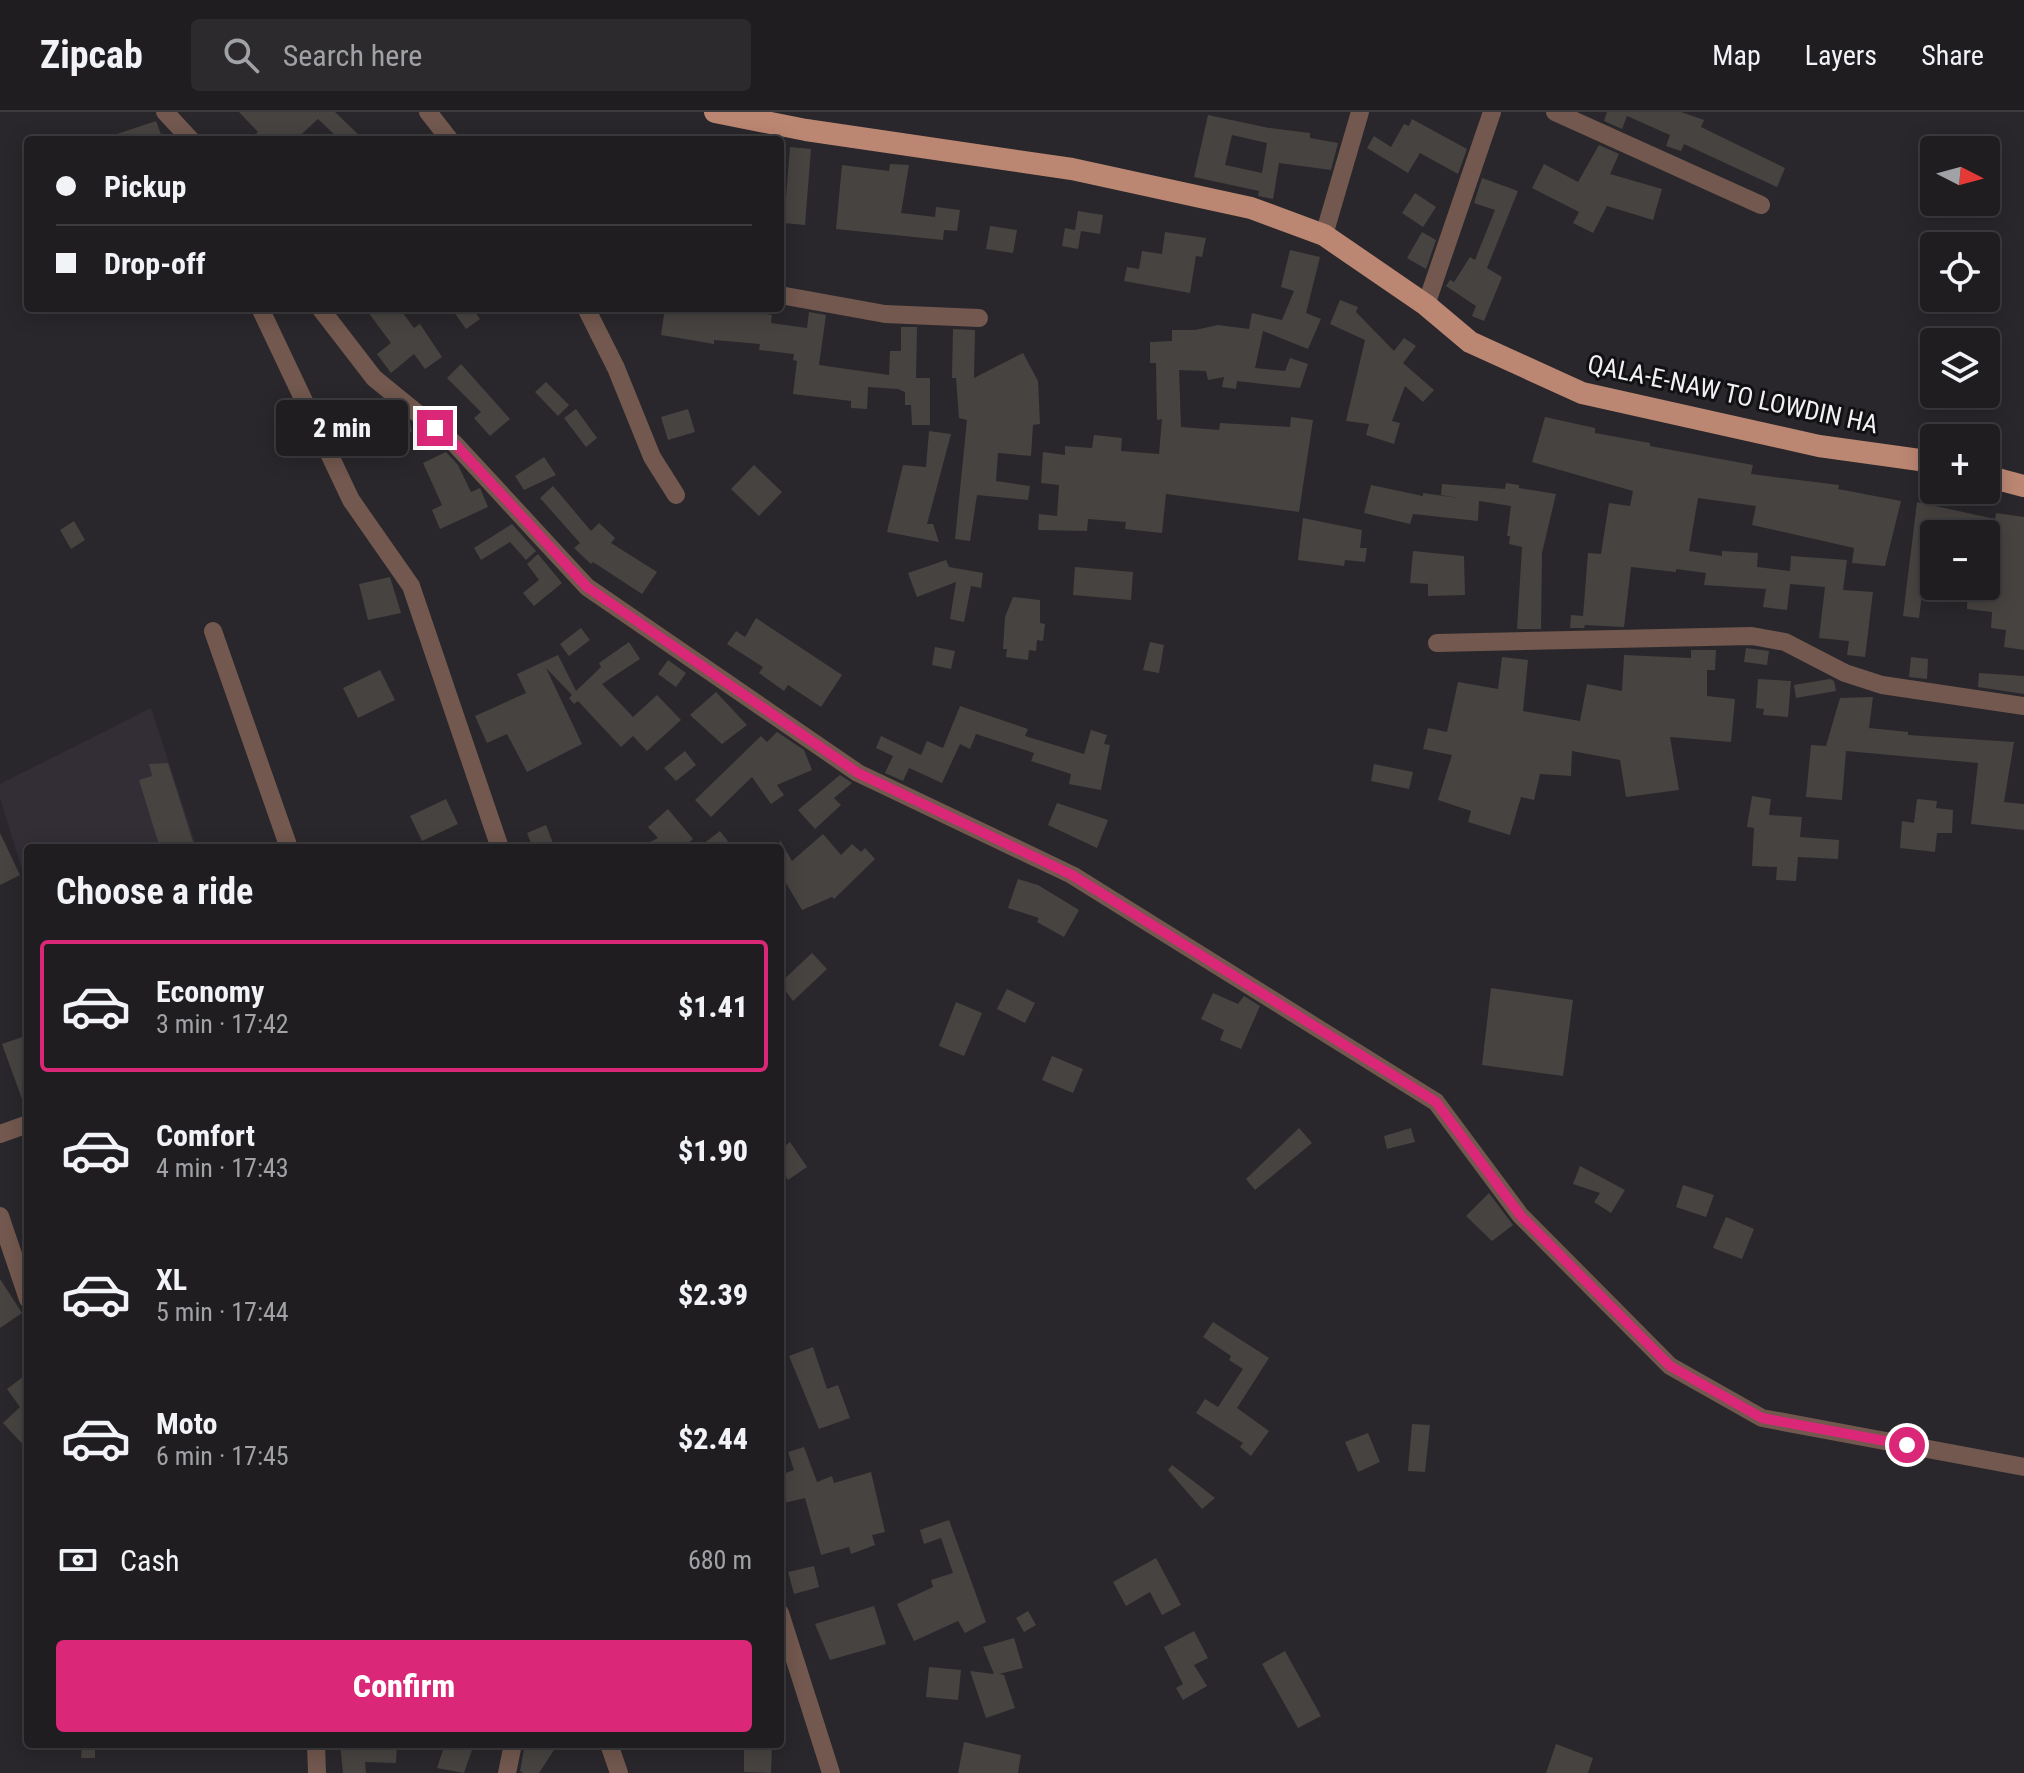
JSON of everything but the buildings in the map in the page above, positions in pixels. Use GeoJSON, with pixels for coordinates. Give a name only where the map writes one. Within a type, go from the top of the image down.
{"type":"FeatureCollection","features":[{"type":"Feature","properties":{"kind":"main road","name":"QALA-E-NAW TO LOWDIN HA"},"geometry":{"type":"LineString","coordinates":[[715,112],[806,130],[1072,169],[1251,208],[1324,235],[1426,305],[1470,342],[1582,393],[1819,446],[1920,460]]}},
{"type":"Feature","properties":{"kind":"main road"},"geometry":{"type":"LineString","coordinates":[[2000,480],[2024,486]]}},
{"type":"Feature","properties":{"kind":"street"},"geometry":{"type":"LineString","coordinates":[[165,112],[186,136]]}},
{"type":"Feature","properties":{"kind":"street"},"geometry":{"type":"LineString","coordinates":[[428,112],[447,136]]}},
{"type":"Feature","properties":{"kind":"street"},"geometry":{"type":"LineString","coordinates":[[1324,235],[1360,112]]}},
{"type":"Feature","properties":{"kind":"street"},"geometry":{"type":"LineString","coordinates":[[1426,305],[1492,112]]}},
{"type":"Feature","properties":{"kind":"street"},"geometry":{"type":"LineString","coordinates":[[1555,112],[1761,205]]}},
{"type":"Feature","properties":{"kind":"street"},"geometry":{"type":"LineString","coordinates":[[784,296],[885,314],[979,318]]}},
{"type":"Feature","properties":{"kind":"street"},"geometry":{"type":"LineString","coordinates":[[262,312],[351,500],[411,586],[499,844]]}},
{"type":"Feature","properties":{"kind":"street"},"geometry":{"type":"LineString","coordinates":[[323,312],[374,378],[455,444],[587,587],[858,773],[1072,875],[1436,1102],[1520,1215],[1670,1366],[1762,1418],[2024,1467]]}},
{"type":"Feature","properties":{"kind":"street"},"geometry":{"type":"LineString","coordinates":[[588,312],[616,368],[652,457],[676,495]]}},
{"type":"Feature","properties":{"kind":"street"},"geometry":{"type":"LineString","coordinates":[[213,631],[288,844]]}},
{"type":"Feature","properties":{"kind":"street"},"geometry":{"type":"LineString","coordinates":[[1437,643],[1752,636],[1785,642],[1845,673],[1882,685],[2024,706]]}},
{"type":"Feature","properties":{"kind":"street"},"geometry":{"type":"LineString","coordinates":[[0,1134],[24,1125]]}},
{"type":"Feature","properties":{"kind":"street"},"geometry":{"type":"LineString","coordinates":[[0,1216],[24,1287]]}},
{"type":"Feature","properties":{"kind":"street"},"geometry":{"type":"LineString","coordinates":[[784,1626],[831,1773]]}},
{"type":"Feature","properties":{"kind":"street"},"geometry":{"type":"LineString","coordinates":[[316,1748],[317,1773]]}},
{"type":"Feature","properties":{"kind":"street"},"geometry":{"type":"LineString","coordinates":[[507,1773],[512,1748]]}},
{"type":"Feature","properties":{"kind":"street"},"geometry":{"type":"LineString","coordinates":[[610,1748],[619,1773]]}},
{"type":"Feature","properties":{"kind":"shaded area"},"geometry":{"type":"Polygon","coordinates":[[[151,708],[196,844],[24,844],[24,876],[0,798],[0,784],[151,708]]]}},
{"type":"Feature","properties":{"kind":"route"},"geometry":{"type":"LineString","coordinates":[[435,428],[455,444],[587,587],[858,773],[1072,875],[1436,1102],[1520,1215],[1670,1366],[1762,1418],[1907,1445]]}}]}
